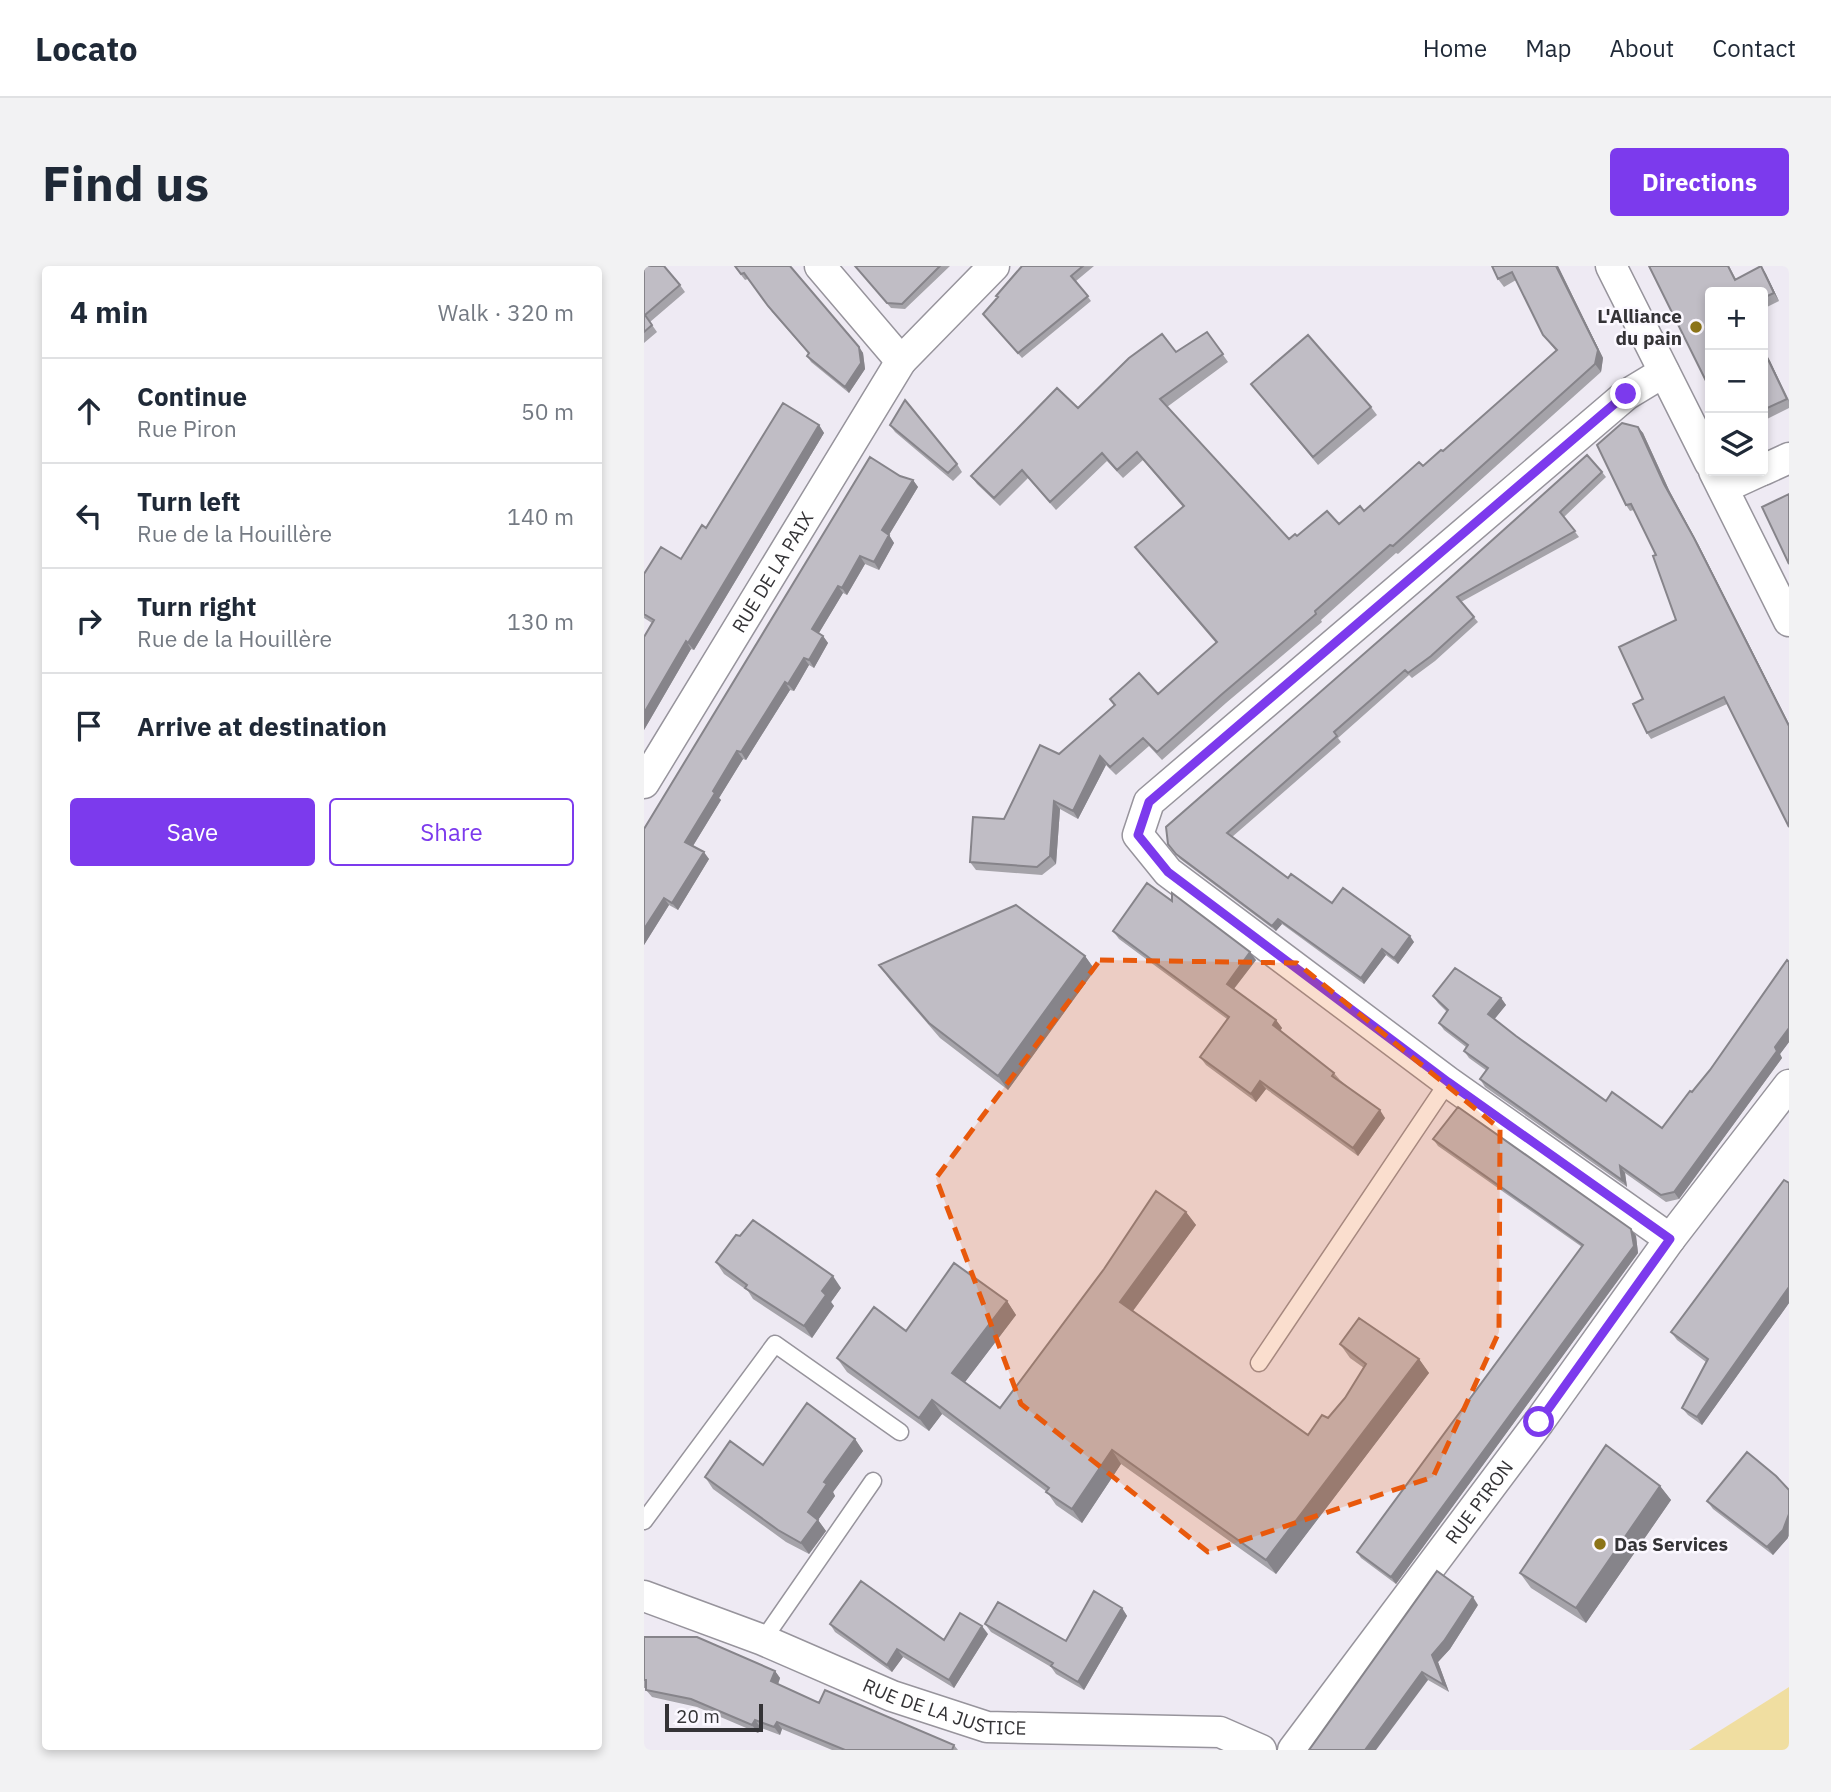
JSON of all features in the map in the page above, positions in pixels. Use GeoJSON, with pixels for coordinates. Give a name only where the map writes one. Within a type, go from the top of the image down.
{"type":"FeatureCollection","features":[{"type":"Feature","properties":{"kind":"street"},"geometry":{"type":"LineString","coordinates":[[820,266],[901,361]]}},
{"type":"Feature","properties":{"kind":"street","name":"RUE DE LA PAIX"},"geometry":{"type":"LineString","coordinates":[[644,783],[901,361],[994,266]]}},
{"type":"Feature","properties":{"kind":"street"},"geometry":{"type":"LineString","coordinates":[[1611,266],[1705,452]]}},
{"type":"Feature","properties":{"kind":"street"},"geometry":{"type":"LineString","coordinates":[[1664,372],[1626,394],[1149,802],[1138,835],[1168,872],[1448,1082],[1670,1239]]}},
{"type":"Feature","properties":{"kind":"street"},"geometry":{"type":"LineString","coordinates":[[1768,467],[1789,458]]}},
{"type":"Feature","properties":{"kind":"street"},"geometry":{"type":"LineString","coordinates":[[1717,476],[1789,621]]}},
{"type":"Feature","properties":{"kind":"street","name":"RUE PIRON"},"geometry":{"type":"LineString","coordinates":[[1293,1750],[1531,1433],[1670,1239],[1789,1085]]}},
{"type":"Feature","properties":{"kind":"street","name":"RUE DE LA JUSTICE"},"geometry":{"type":"LineString","coordinates":[[644,1596],[763,1640],[892,1696],[987,1727],[1220,1732],[1261,1750]]}},
{"type":"Feature","properties":{"kind":"lane"},"geometry":{"type":"LineString","coordinates":[[1259,1363],[1448,1082]]}},
{"type":"Feature","properties":{"kind":"lane"},"geometry":{"type":"LineString","coordinates":[[644,1521],[775,1343],[900,1432]]}},
{"type":"Feature","properties":{"kind":"lane"},"geometry":{"type":"LineString","coordinates":[[763,1640],[873,1481]]}},
{"type":"Feature","properties":{"kind":"highlighted area"},"geometry":{"type":"Polygon","coordinates":[[[1100,960],[1297,963],[1500,1129],[1499,1332],[1433,1477],[1208,1552],[1021,1404],[936,1178],[1100,960]]]}},
{"type":"Feature","properties":{"kind":"shaded area"},"geometry":{"type":"Polygon","coordinates":[[[1789,1687],[1789,1750],[1689,1750],[1789,1687]]]}},
{"type":"Feature","properties":{"kind":"building"},"geometry":{"type":"Polygon","coordinates":[[[644,266],[664,266],[680,285],[645,315],[652,325],[644,332],[644,266]]]}},
{"type":"Feature","properties":{"kind":"building"},"geometry":{"type":"Polygon","coordinates":[[[735,266],[790,266],[859,347],[861,363],[845,387],[807,356],[809,353],[768,306],[744,273],[741,274],[735,266]]]}},
{"type":"Feature","properties":{"kind":"building"},"geometry":{"type":"Polygon","coordinates":[[[855,266],[940,266],[902,304],[887,303],[855,266]]]}},
{"type":"Feature","properties":{"kind":"building"},"geometry":{"type":"Polygon","coordinates":[[[1022,266],[1083,266],[1071,276],[1088,296],[1018,353],[983,314],[1022,266]]]}},
{"type":"Feature","properties":{"kind":"building"},"geometry":{"type":"Polygon","coordinates":[[[1492,266],[1556,266],[1598,350],[1595,364],[1393,546],[1390,545],[1315,611],[1316,614],[1157,752],[1143,738],[1110,767],[1100,756],[1073,811],[1054,801],[1050,856],[1037,867],[970,862],[973,817],[1004,819],[1040,745],[1059,754],[1115,705],[1110,699],[1139,673],[1158,694],[1217,642],[1135,547],[1184,506],[1137,452],[1117,470],[1102,453],[1050,502],[1022,470],[994,498],[971,476],[1057,388],[1078,408],[1129,358],[1162,334],[1176,352],[1207,332],[1223,354],[1160,399],[1289,539],[1295,534],[1297,536],[1327,511],[1339,524],[1360,506],[1364,511],[1419,462],[1423,466],[1443,451],[1557,350],[1543,335],[1512,272],[1498,279],[1492,266]]]}},
{"type":"Feature","properties":{"kind":"building"},"geometry":{"type":"Polygon","coordinates":[[[1649,266],[1728,266],[1735,280],[1761,266],[1774,293],[1768,296],[1768,287],[1705,287],[1705,379],[1649,266]]]}},
{"type":"Feature","properties":{"kind":"building"},"geometry":{"type":"Polygon","coordinates":[[[1308,335],[1371,407],[1313,457],[1251,384],[1308,335]]]}},
{"type":"Feature","properties":{"kind":"building"},"geometry":{"type":"Polygon","coordinates":[[[1768,359],[1787,399],[1768,408],[1768,359]]]}},
{"type":"Feature","properties":{"kind":"building"},"geometry":{"type":"Polygon","coordinates":[[[905,400],[957,464],[948,473],[890,425],[905,400]]]}},
{"type":"Feature","properties":{"kind":"building"},"geometry":{"type":"Polygon","coordinates":[[[783,403],[819,425],[644,713],[644,637],[654,620],[644,614],[644,574],[661,547],[681,559],[702,525],[706,528],[783,403]]]}},
{"type":"Feature","properties":{"kind":"building"},"geometry":{"type":"Polygon","coordinates":[[[1622,423],[1638,427],[1664,484],[1789,726],[1789,827],[1724,697],[1647,733],[1633,704],[1643,699],[1619,647],[1676,620],[1653,556],[1656,555],[1631,504],[1626,505],[1597,445],[1622,423]]]}},
{"type":"Feature","properties":{"kind":"building"},"geometry":{"type":"Polygon","coordinates":[[[1587,455],[1602,472],[1560,512],[1575,531],[1457,597],[1474,617],[1431,656],[1408,673],[1405,670],[1334,732],[1337,736],[1227,833],[1288,878],[1291,874],[1332,903],[1343,888],[1410,936],[1394,958],[1382,949],[1361,978],[1278,919],[1272,926],[1176,854],[1168,844],[1166,827],[1587,455]]]}},
{"type":"Feature","properties":{"kind":"building"},"geometry":{"type":"Polygon","coordinates":[[[870,457],[900,476],[913,480],[882,530],[889,535],[874,562],[860,556],[842,588],[838,586],[812,629],[823,636],[809,660],[804,658],[788,684],[785,682],[741,752],[737,751],[685,842],[704,852],[672,903],[664,898],[644,929],[644,829],[870,457]]]}},
{"type":"Feature","properties":{"kind":"building"},"geometry":{"type":"Polygon","coordinates":[[[1789,494],[1789,564],[1762,507],[1789,494]]]}},
{"type":"Feature","properties":{"kind":"building"},"geometry":{"type":"Polygon","coordinates":[[[1147,883],[1172,901],[1172,893],[1250,952],[1227,984],[1276,1020],[1273,1025],[1334,1073],[1332,1076],[1380,1110],[1353,1148],[1260,1081],[1251,1094],[1200,1057],[1229,1017],[1113,931],[1147,883]]]}},
{"type":"Feature","properties":{"kind":"building"},"geometry":{"type":"Polygon","coordinates":[[[1016,905],[1085,956],[998,1076],[929,1023],[879,965],[1016,905]]]}},
{"type":"Feature","properties":{"kind":"building"},"geometry":{"type":"Polygon","coordinates":[[[1787,960],[1789,1028],[1775,1047],[1777,1051],[1674,1192],[1661,1195],[1620,1166],[1622,1180],[1480,1079],[1488,1068],[1464,1051],[1468,1045],[1439,1023],[1448,1010],[1433,996],[1455,968],[1501,998],[1488,1014],[1516,1036],[1606,1101],[1612,1092],[1662,1128],[1710,1070],[1787,960]]]}},
{"type":"Feature","properties":{"kind":"building"},"geometry":{"type":"Polygon","coordinates":[[[1458,1107],[1631,1229],[1634,1246],[1391,1577],[1357,1552],[1583,1245],[1433,1139],[1458,1107]]]}},
{"type":"Feature","properties":{"kind":"building"},"geometry":{"type":"Polygon","coordinates":[[[1784,1180],[1789,1183],[1789,1287],[1697,1417],[1682,1408],[1708,1359],[1671,1332],[1784,1180]]]}},
{"type":"Feature","properties":{"kind":"building"},"geometry":{"type":"Polygon","coordinates":[[[1156,1191],[1186,1212],[1120,1302],[1308,1435],[1322,1415],[1328,1418],[1345,1398],[1366,1364],[1340,1344],[1359,1318],[1419,1359],[1266,1560],[1112,1450],[1072,1509],[1046,1492],[1049,1488],[932,1400],[919,1418],[837,1358],[874,1307],[906,1331],[954,1263],[1007,1301],[952,1373],[1000,1408],[1104,1269],[1156,1191]]]}},
{"type":"Feature","properties":{"kind":"building"},"geometry":{"type":"Polygon","coordinates":[[[753,1220],[833,1276],[822,1291],[826,1295],[804,1326],[745,1288],[747,1285],[716,1262],[736,1235],[740,1236],[753,1220]]]}},
{"type":"Feature","properties":{"kind":"building"},"geometry":{"type":"Polygon","coordinates":[[[807,1403],[855,1439],[824,1482],[827,1484],[808,1512],[818,1520],[801,1543],[778,1530],[705,1477],[730,1441],[763,1465],[807,1403]]]}},
{"type":"Feature","properties":{"kind":"building","name":"Das Services"},"geometry":{"type":"Polygon","coordinates":[[[1606,1445],[1660,1486],[1576,1608],[1520,1573],[1606,1445]]]}},
{"type":"Feature","properties":{"kind":"building"},"geometry":{"type":"Polygon","coordinates":[[[1747,1452],[1789,1490],[1789,1514],[1783,1530],[1767,1547],[1707,1501],[1747,1452]]]}},
{"type":"Feature","properties":{"kind":"building"},"geometry":{"type":"Polygon","coordinates":[[[1437,1571],[1473,1597],[1432,1655],[1444,1685],[1422,1672],[1365,1750],[1309,1750],[1437,1571]]]}},
{"type":"Feature","properties":{"kind":"building"},"geometry":{"type":"Polygon","coordinates":[[[861,1581],[944,1640],[960,1613],[982,1626],[949,1680],[897,1649],[887,1665],[830,1624],[861,1581]]]}},
{"type":"Feature","properties":{"kind":"building"},"geometry":{"type":"Polygon","coordinates":[[[1094,1591],[1122,1608],[1078,1682],[1051,1666],[1053,1663],[985,1624],[998,1602],[1066,1641],[1094,1591]]]}},
{"type":"Feature","properties":{"kind":"building"},"geometry":{"type":"Polygon","coordinates":[[[644,1637],[697,1637],[775,1671],[771,1681],[819,1703],[825,1690],[954,1745],[952,1750],[845,1750],[777,1722],[774,1727],[755,1720],[752,1725],[691,1699],[646,1690],[644,1637]]]}},
{"type":"Feature","properties":{"kind":"place","name":"L'Alliance du pain"},"geometry":{"type":"Point","coordinates":[1696,327]}},
{"type":"Feature","properties":{"kind":"place","name":"Das Services"},"geometry":{"type":"Point","coordinates":[1600,1544]}},
{"type":"Feature","properties":{"kind":"route"},"geometry":{"type":"LineString","coordinates":[[1539,1422],[1670,1239],[1448,1082],[1168,872],[1138,835],[1149,802],[1626,394]]}}]}
